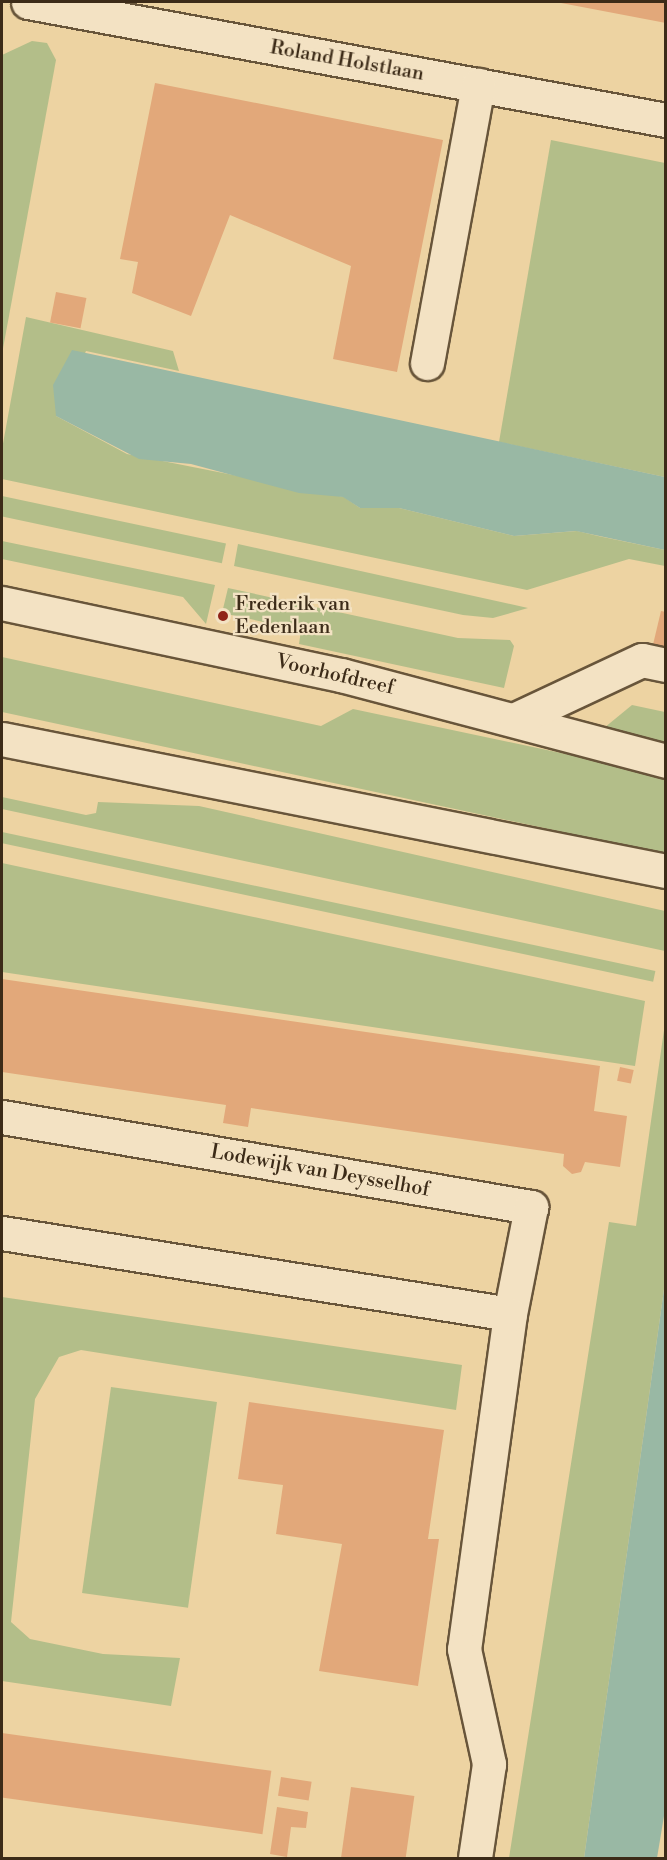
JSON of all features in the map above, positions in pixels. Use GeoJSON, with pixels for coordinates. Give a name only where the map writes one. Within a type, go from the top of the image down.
{"type":"FeatureCollection","features":[{"type":"Feature","properties":{"kind":"street","name":"Roland Holstlaan"},"geometry":{"type":"LineString","coordinates":[[28,2],[666,120]]}},
{"type":"Feature","properties":{"kind":"street"},"geometry":{"type":"LineString","coordinates":[[427,363],[478,85]]}},
{"type":"Feature","properties":{"kind":"street","name":"Voorhofdreef"},"geometry":{"type":"LineString","coordinates":[[2,603],[233,651],[516,719],[666,761]]}},
{"type":"Feature","properties":{"kind":"street"},"geometry":{"type":"LineString","coordinates":[[516,719],[642,660],[666,665]]}},
{"type":"Feature","properties":{"kind":"street"},"geometry":{"type":"LineString","coordinates":[[2,739],[666,871]]}},
{"type":"Feature","properties":{"kind":"street","name":"Lodewijk van Deysselhof"},"geometry":{"type":"LineString","coordinates":[[2,1117],[531,1207],[510,1314],[464,1649],[489,1764],[475,1858]]}},
{"type":"Feature","properties":{"kind":"street"},"geometry":{"type":"LineString","coordinates":[[2,1233],[510,1314]]}},
{"type":"Feature","properties":{"kind":"green space"},"geometry":{"type":"Polygon","coordinates":[[[32,41],[47,43],[56,60],[2,354],[2,55],[32,41]]]}},
{"type":"Feature","properties":{"kind":"green space"},"geometry":{"type":"Polygon","coordinates":[[[551,140],[665,163],[665,477],[499,442],[551,140]]]}},
{"type":"Feature","properties":{"kind":"green space"},"geometry":{"type":"Polygon","coordinates":[[[26,317],[173,351],[179,371],[86,351],[56,416],[127,454],[344,497],[360,508],[399,508],[514,536],[577,531],[665,550],[665,566],[629,559],[527,590],[2,479],[2,449],[26,317]]]}},
{"type":"Feature","properties":{"kind":"green space"},"geometry":{"type":"Polygon","coordinates":[[[2,496],[226,544],[222,563],[2,516],[2,496]]]}},
{"type":"Feature","properties":{"kind":"green space"},"geometry":{"type":"Polygon","coordinates":[[[2,541],[215,585],[206,624],[183,597],[2,559],[2,541]]]}},
{"type":"Feature","properties":{"kind":"green space"},"geometry":{"type":"Polygon","coordinates":[[[238,544],[528,608],[493,618],[463,615],[234,566],[238,544]]]}},
{"type":"Feature","properties":{"kind":"green space"},"geometry":{"type":"Polygon","coordinates":[[[228,588],[458,638],[510,640],[514,646],[504,688],[299,644],[301,630],[222,613],[228,588]]]}},
{"type":"Feature","properties":{"kind":"green space"},"geometry":{"type":"Polygon","coordinates":[[[2,657],[321,726],[353,709],[665,775],[665,854],[2,712],[2,657]]]}},
{"type":"Feature","properties":{"kind":"green space"},"geometry":{"type":"Polygon","coordinates":[[[632,705],[665,712],[665,749],[604,728],[632,705]]]}},
{"type":"Feature","properties":{"kind":"green space"},"geometry":{"type":"Polygon","coordinates":[[[2,797],[86,815],[96,813],[98,802],[199,806],[665,911],[665,951],[2,809],[2,797]]]}},
{"type":"Feature","properties":{"kind":"green space"},"geometry":{"type":"Polygon","coordinates":[[[2,832],[655,971],[653,982],[2,843],[2,832]]]}},
{"type":"Feature","properties":{"kind":"green space"},"geometry":{"type":"Polygon","coordinates":[[[2,863],[645,1001],[635,1066],[2,972],[2,863]]]}},
{"type":"Feature","properties":{"kind":"green space"},"geometry":{"type":"Polygon","coordinates":[[[665,1023],[665,1282],[584,1858],[509,1858],[609,1222],[636,1226],[665,1023]]]}},
{"type":"Feature","properties":{"kind":"green space"},"geometry":{"type":"Polygon","coordinates":[[[2,1297],[462,1365],[456,1410],[81,1350],[59,1357],[35,1399],[11,1622],[30,1639],[103,1654],[180,1658],[171,1706],[2,1681],[2,1297]]]}},
{"type":"Feature","properties":{"kind":"green space"},"geometry":{"type":"Polygon","coordinates":[[[111,1387],[217,1402],[188,1608],[82,1593],[111,1387]]]}},
{"type":"Feature","properties":{"kind":"shaded area"},"geometry":{"type":"Polygon","coordinates":[[[72,350],[665,477],[665,550],[576,531],[514,536],[399,508],[360,508],[343,497],[299,493],[191,464],[139,459],[56,416],[53,385],[72,350]]]}},
{"type":"Feature","properties":{"kind":"shaded area"},"geometry":{"type":"Polygon","coordinates":[[[665,1282],[665,1810],[657,1858],[584,1858],[665,1282]]]}},
{"type":"Feature","properties":{"kind":"building"},"geometry":{"type":"Polygon","coordinates":[[[666,2],[666,23],[561,3],[666,2]]]}},
{"type":"Feature","properties":{"kind":"building"},"geometry":{"type":"Polygon","coordinates":[[[155,83],[443,140],[397,372],[333,359],[351,266],[230,215],[191,316],[132,293],[138,262],[120,259],[155,83]]]}},
{"type":"Feature","properties":{"kind":"building"},"geometry":{"type":"Polygon","coordinates":[[[56,292],[86,298],[81,328],[50,322],[56,292]]]}},
{"type":"Feature","properties":{"kind":"building"},"geometry":{"type":"Polygon","coordinates":[[[661,611],[666,612],[666,656],[651,653],[661,611]]]}},
{"type":"Feature","properties":{"kind":"building"},"geometry":{"type":"Polygon","coordinates":[[[2,979],[600,1066],[594,1111],[627,1116],[620,1167],[585,1162],[581,1172],[572,1174],[563,1166],[564,1154],[251,1108],[248,1127],[223,1123],[226,1105],[2,1072],[2,979]]]}},
{"type":"Feature","properties":{"kind":"building"},"geometry":{"type":"Polygon","coordinates":[[[620,1067],[634,1070],[631,1084],[617,1081],[620,1067]]]}},
{"type":"Feature","properties":{"kind":"building"},"geometry":{"type":"Polygon","coordinates":[[[249,1402],[444,1430],[428,1539],[439,1539],[418,1686],[319,1671],[342,1544],[276,1534],[283,1485],[238,1479],[249,1402]]]}},
{"type":"Feature","properties":{"kind":"building"},"geometry":{"type":"Polygon","coordinates":[[[2,1733],[271,1771],[262,1834],[2,1798],[2,1733]]]}},
{"type":"Feature","properties":{"kind":"building"},"geometry":{"type":"Polygon","coordinates":[[[281,1777],[312,1782],[309,1801],[278,1796],[281,1777]]]}},
{"type":"Feature","properties":{"kind":"building"},"geometry":{"type":"Polygon","coordinates":[[[351,1787],[414,1796],[406,1858],[341,1858],[351,1787]]]}},
{"type":"Feature","properties":{"kind":"building"},"geometry":{"type":"Polygon","coordinates":[[[277,1807],[308,1812],[306,1828],[291,1827],[287,1857],[270,1854],[277,1807]]]}},
{"type":"Feature","properties":{"kind":"place","name":"Frederik van Eedenlaan"},"geometry":{"type":"Point","coordinates":[223,616]}}]}
